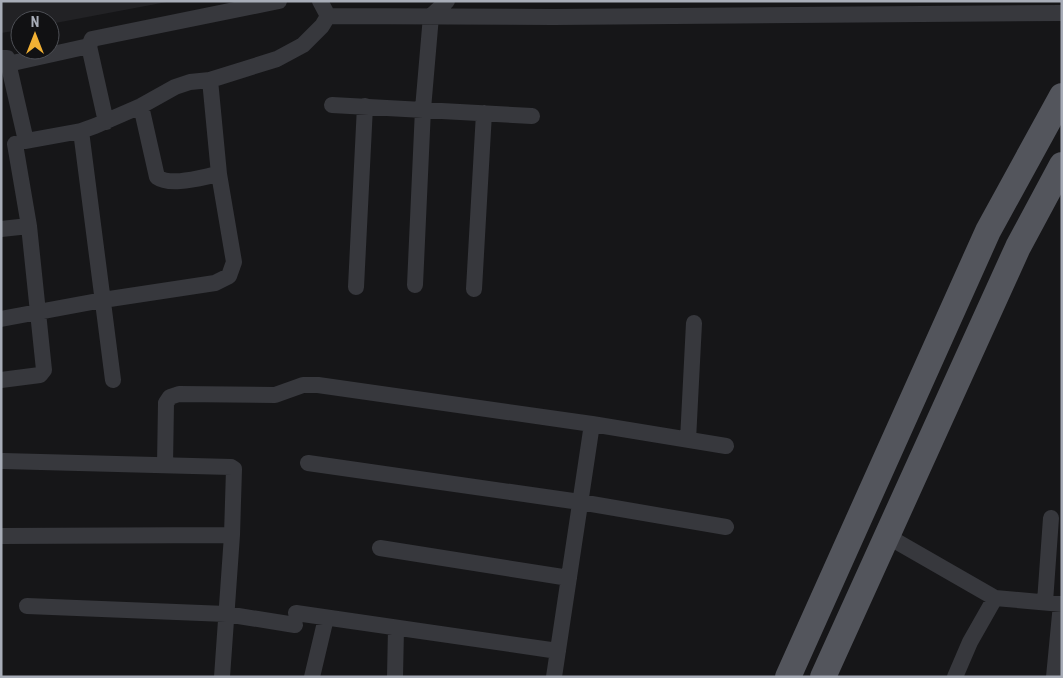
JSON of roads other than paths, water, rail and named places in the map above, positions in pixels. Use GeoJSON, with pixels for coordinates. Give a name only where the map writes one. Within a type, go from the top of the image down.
{"type":"FeatureCollection","features":[{"type":"Feature","properties":{"kind":"main road"},"geometry":{"type":"LineString","coordinates":[[788,677],[988,231],[1062,96]]}},
{"type":"Feature","properties":{"kind":"main road"},"geometry":{"type":"LineString","coordinates":[[823,677],[1018,247],[1062,165]]}},
{"type":"Feature","properties":{"kind":"street"},"geometry":{"type":"LineString","coordinates":[[106,122],[89,46],[92,39],[99,36],[279,1]]}},
{"type":"Feature","properties":{"kind":"street"},"geometry":{"type":"LineString","coordinates":[[320,1],[328,16]]}},
{"type":"Feature","properties":{"kind":"street"},"geometry":{"type":"LineString","coordinates":[[415,286],[423,109],[432,16],[447,1]]}},
{"type":"Feature","properties":{"kind":"street"},"geometry":{"type":"LineString","coordinates":[[328,16],[554,17],[1062,13]]}},
{"type":"Feature","properties":{"kind":"street"},"geometry":{"type":"LineString","coordinates":[[14,144],[81,131],[141,106],[176,87],[190,82],[210,80],[277,59],[303,45],[322,26],[328,16]]}},
{"type":"Feature","properties":{"kind":"street"},"geometry":{"type":"LineString","coordinates":[[1,380],[42,373],[44,370],[29,226],[14,144],[4,61],[89,46]]}},
{"type":"Feature","properties":{"kind":"street"},"geometry":{"type":"LineString","coordinates":[[1,319],[214,282],[229,276],[234,262],[219,174],[210,80]]}},
{"type":"Feature","properties":{"kind":"street"},"geometry":{"type":"LineString","coordinates":[[332,104],[532,116]]}},
{"type":"Feature","properties":{"kind":"street"},"geometry":{"type":"LineString","coordinates":[[141,106],[157,177],[162,181],[172,182],[219,174]]}},
{"type":"Feature","properties":{"kind":"street"},"geometry":{"type":"LineString","coordinates":[[356,287],[365,106]]}},
{"type":"Feature","properties":{"kind":"street"},"geometry":{"type":"LineString","coordinates":[[474,289],[484,113]]}},
{"type":"Feature","properties":{"kind":"street"},"geometry":{"type":"LineString","coordinates":[[81,131],[113,380]]}},
{"type":"Feature","properties":{"kind":"street"},"geometry":{"type":"LineString","coordinates":[[1,229],[29,226]]}},
{"type":"Feature","properties":{"kind":"street"},"geometry":{"type":"LineString","coordinates":[[688,440],[694,323]]}},
{"type":"Feature","properties":{"kind":"street"},"geometry":{"type":"LineString","coordinates":[[165,465],[166,403],[170,397],[179,394],[274,395],[303,385],[318,385],[592,424],[726,446]]}},
{"type":"Feature","properties":{"kind":"street"},"geometry":{"type":"LineString","coordinates":[[554,677],[592,424]]}},
{"type":"Feature","properties":{"kind":"street"},"geometry":{"type":"LineString","coordinates":[[2,461],[231,467],[234,469],[232,535],[222,677]]}},
{"type":"Feature","properties":{"kind":"street"},"geometry":{"type":"LineString","coordinates":[[308,463],[580,502],[726,527]]}},
{"type":"Feature","properties":{"kind":"street"},"geometry":{"type":"LineString","coordinates":[[1052,518],[1056,603],[1054,677]]}},
{"type":"Feature","properties":{"kind":"street"},"geometry":{"type":"LineString","coordinates":[[1,536],[232,535]]}},
{"type":"Feature","properties":{"kind":"street"},"geometry":{"type":"LineString","coordinates":[[887,536],[996,598],[1056,603]]}},
{"type":"Feature","properties":{"kind":"street"},"geometry":{"type":"LineString","coordinates":[[380,548],[569,578]]}},
{"type":"Feature","properties":{"kind":"street"},"geometry":{"type":"LineString","coordinates":[[955,677],[970,642],[996,598]]}},
{"type":"Feature","properties":{"kind":"street"},"geometry":{"type":"LineString","coordinates":[[27,606],[226,614],[296,619],[326,618],[558,651]]}},
{"type":"Feature","properties":{"kind":"street"},"geometry":{"type":"LineString","coordinates":[[312,677],[326,618]]}},
{"type":"Feature","properties":{"kind":"street"},"geometry":{"type":"LineString","coordinates":[[395,677],[396,628]]}}]}
